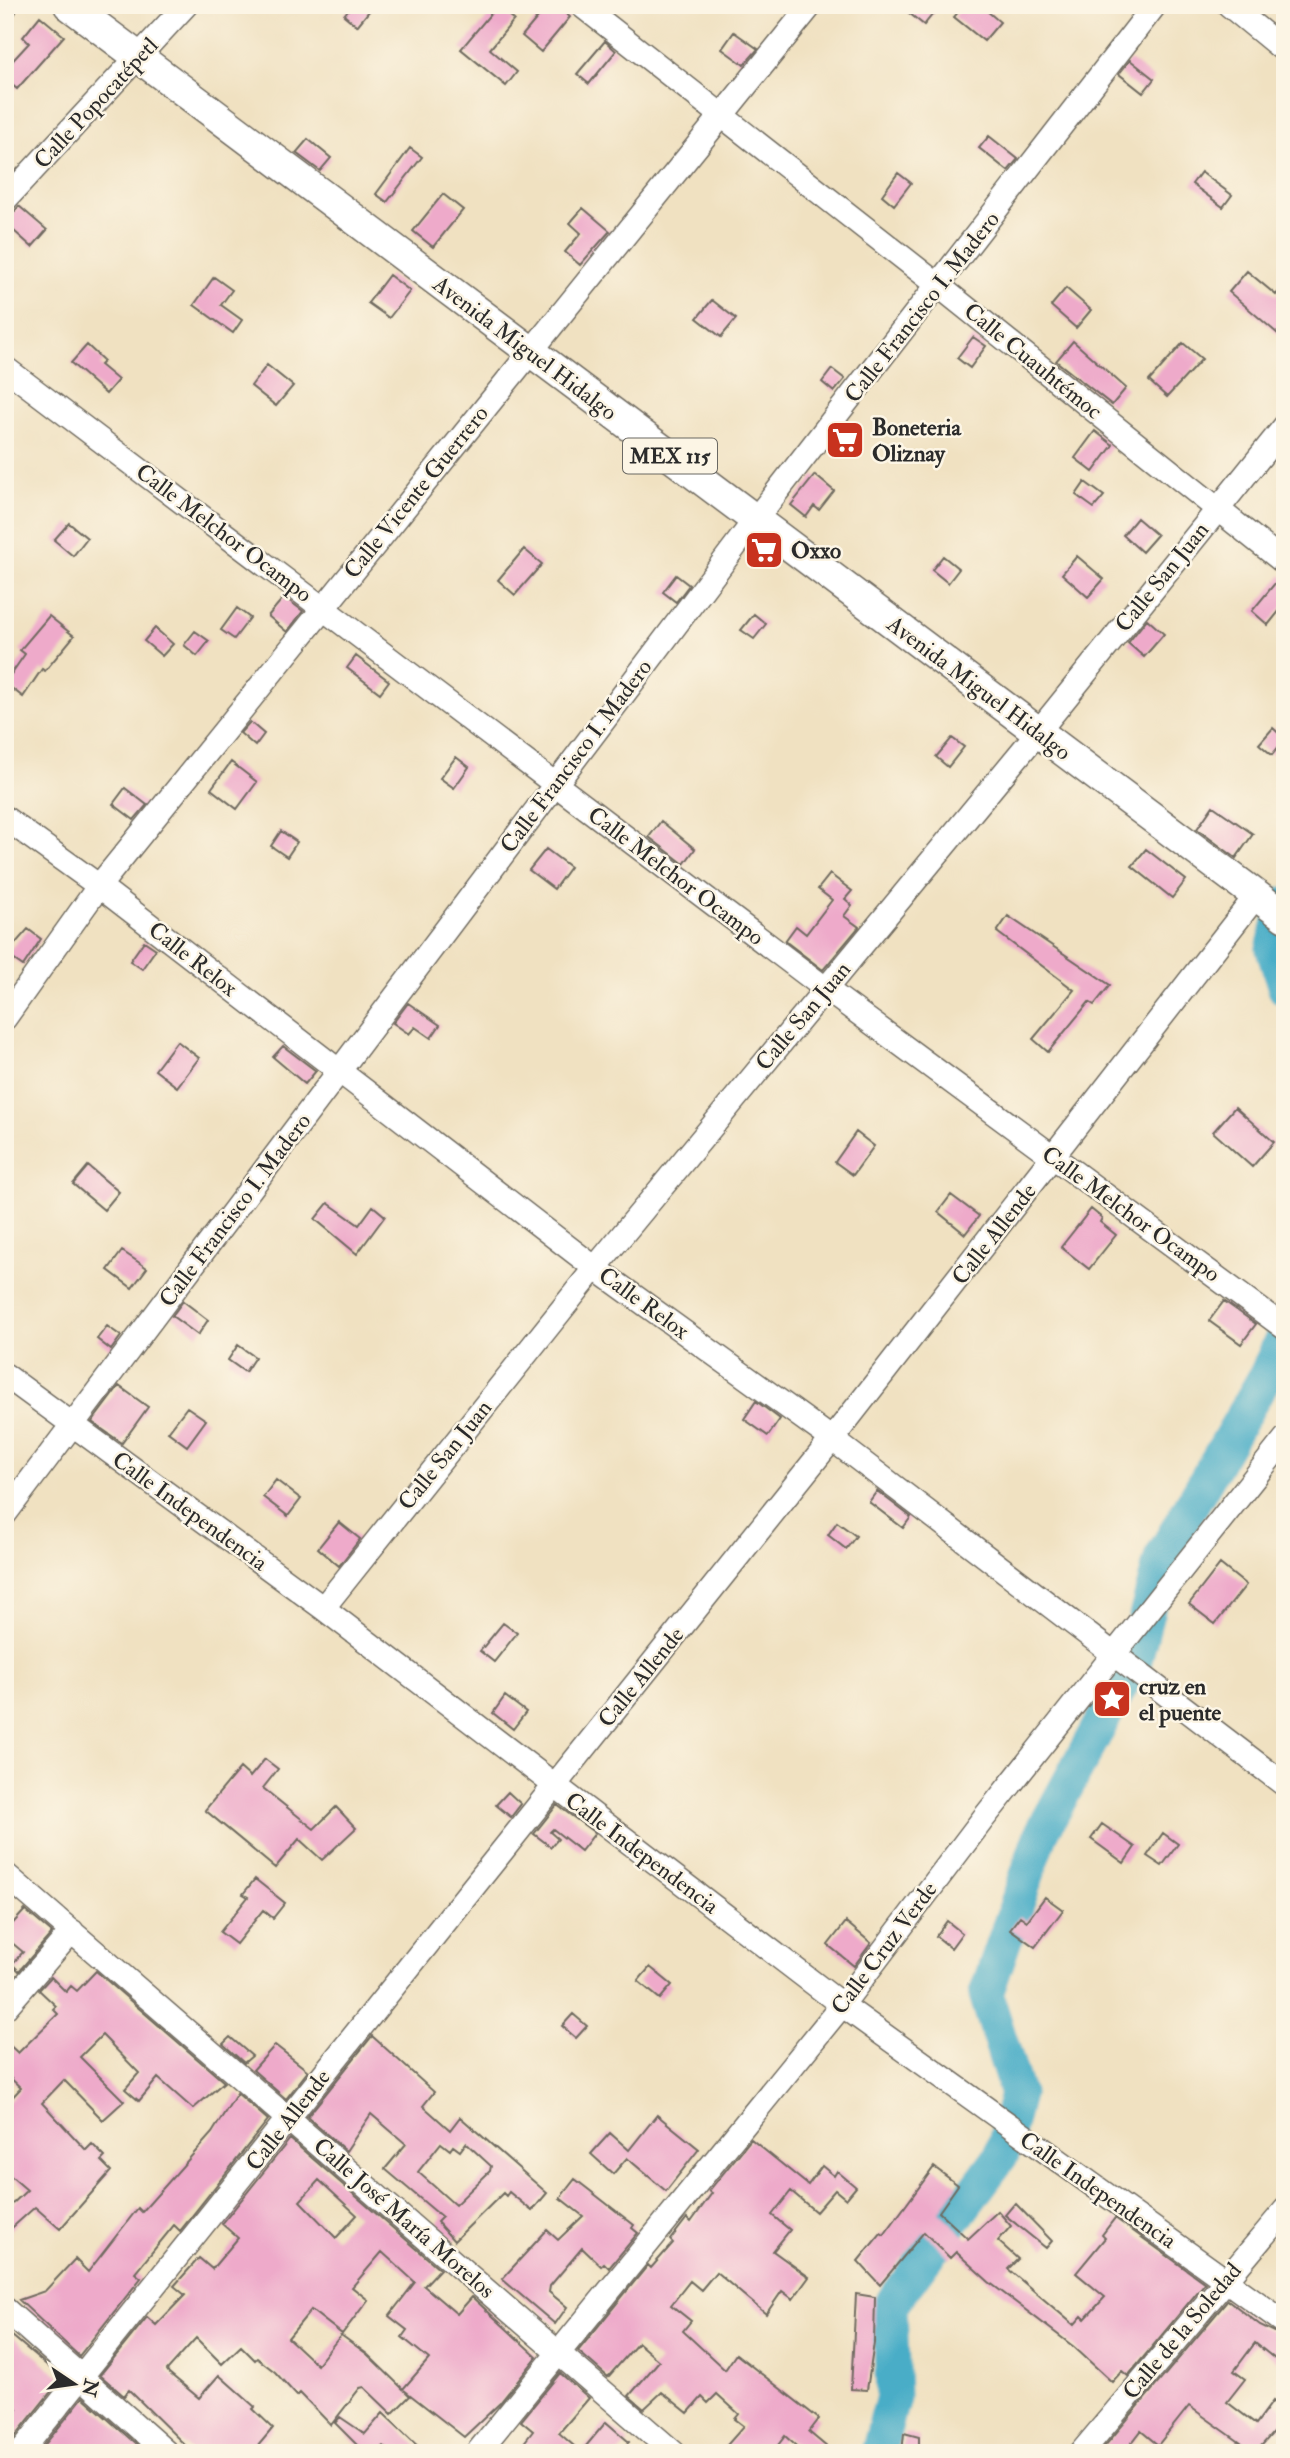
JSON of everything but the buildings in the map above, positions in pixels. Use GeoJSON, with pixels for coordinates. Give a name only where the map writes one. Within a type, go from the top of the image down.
{"type":"FeatureCollection","features":[{"type":"Feature","properties":{"kind":"main road","name":"Avenida Miguel Hidalgo"},"geometry":{"type":"LineString","coordinates":[[69,5],[1270,907]]}},
{"type":"Feature","properties":{"kind":"street","name":"Calle Popocatépetl"},"geometry":{"type":"LineString","coordinates":[[5,200],[186,5]]}},
{"type":"Feature","properties":{"kind":"street","name":"Calle Cuauhtémoc"},"geometry":{"type":"LineString","coordinates":[[581,5],[939,286],[1285,563]]}},
{"type":"Feature","properties":{"kind":"street","name":"Calle Vicente Guerrero"},"geometry":{"type":"LineString","coordinates":[[5,1018],[99,886],[811,5]]}},
{"type":"Feature","properties":{"kind":"street","name":"Calle Francisco I. Madero"},"geometry":{"type":"LineString","coordinates":[[5,1514],[755,520],[1155,5]]}},
{"type":"Feature","properties":{"kind":"street"},"geometry":{"type":"LineString","coordinates":[[1229,5],[1285,51]]}},
{"type":"Feature","properties":{"kind":"street","name":"Calle Melchor Ocampo"},"geometry":{"type":"LineString","coordinates":[[5,368],[826,989],[1279,1323]]}},
{"type":"Feature","properties":{"kind":"street","name":"Calle San Juan"},"geometry":{"type":"LineString","coordinates":[[323,1608],[595,1268],[1038,732],[1285,425]]}},
{"type":"Feature","properties":{"kind":"street","name":"Calle Relox"},"geometry":{"type":"LineString","coordinates":[[5,818],[99,886],[338,1073],[595,1268],[832,1439],[1285,1785]]}},
{"type":"Feature","properties":{"kind":"street","name":"Calle Allende"},"geometry":{"type":"LineString","coordinates":[[20,2453],[832,1439],[1054,1157],[1270,907]]}},
{"type":"Feature","properties":{"kind":"street","name":"Calle Independencia"},"geometry":{"type":"LineString","coordinates":[[5,1375],[323,1608],[842,2005],[1285,2323]]}},
{"type":"Feature","properties":{"kind":"street","name":"Calle Cruz Verde"},"geometry":{"type":"LineString","coordinates":[[477,2453],[842,2005],[983,1819],[1121,1660],[1129,1633],[1285,1439]]}},
{"type":"Feature","properties":{"kind":"street","name":"Calle José María Morelos"},"geometry":{"type":"LineString","coordinates":[[5,1874],[674,2453]]}},
{"type":"Feature","properties":{"kind":"street"},"geometry":{"type":"LineString","coordinates":[[5,2008],[72,1931]]}},
{"type":"Feature","properties":{"kind":"street","name":"Calle de la Soledad"},"geometry":{"type":"LineString","coordinates":[[1081,2453],[1285,2210]]}},
{"type":"Feature","properties":{"kind":"street"},"geometry":{"type":"LineString","coordinates":[[5,2309],[167,2453]]}},
{"type":"Feature","properties":{"kind":"waterway"},"geometry":{"type":"LineString","coordinates":[[1285,904],[1273,949],[1285,988]]}},
{"type":"Feature","properties":{"kind":"waterway"},"geometry":{"type":"LineString","coordinates":[[878,2453],[893,2397],[890,2306],[1002,2154],[1017,2094],[986,1994],[1041,1834],[1135,1660],[1161,1558],[1265,1377],[1285,1332]]}},
{"type":"Feature","properties":{"kind":"place","name":"Boneteria Oliznay"},"geometry":{"type":"Point","coordinates":[845,440]}},
{"type":"Feature","properties":{"kind":"place","name":"Oxxo"},"geometry":{"type":"Point","coordinates":[764,550]}},
{"type":"Feature","properties":{"kind":"place","name":"cruz en el puente"},"geometry":{"type":"Point","coordinates":[1112,1699]}}]}
